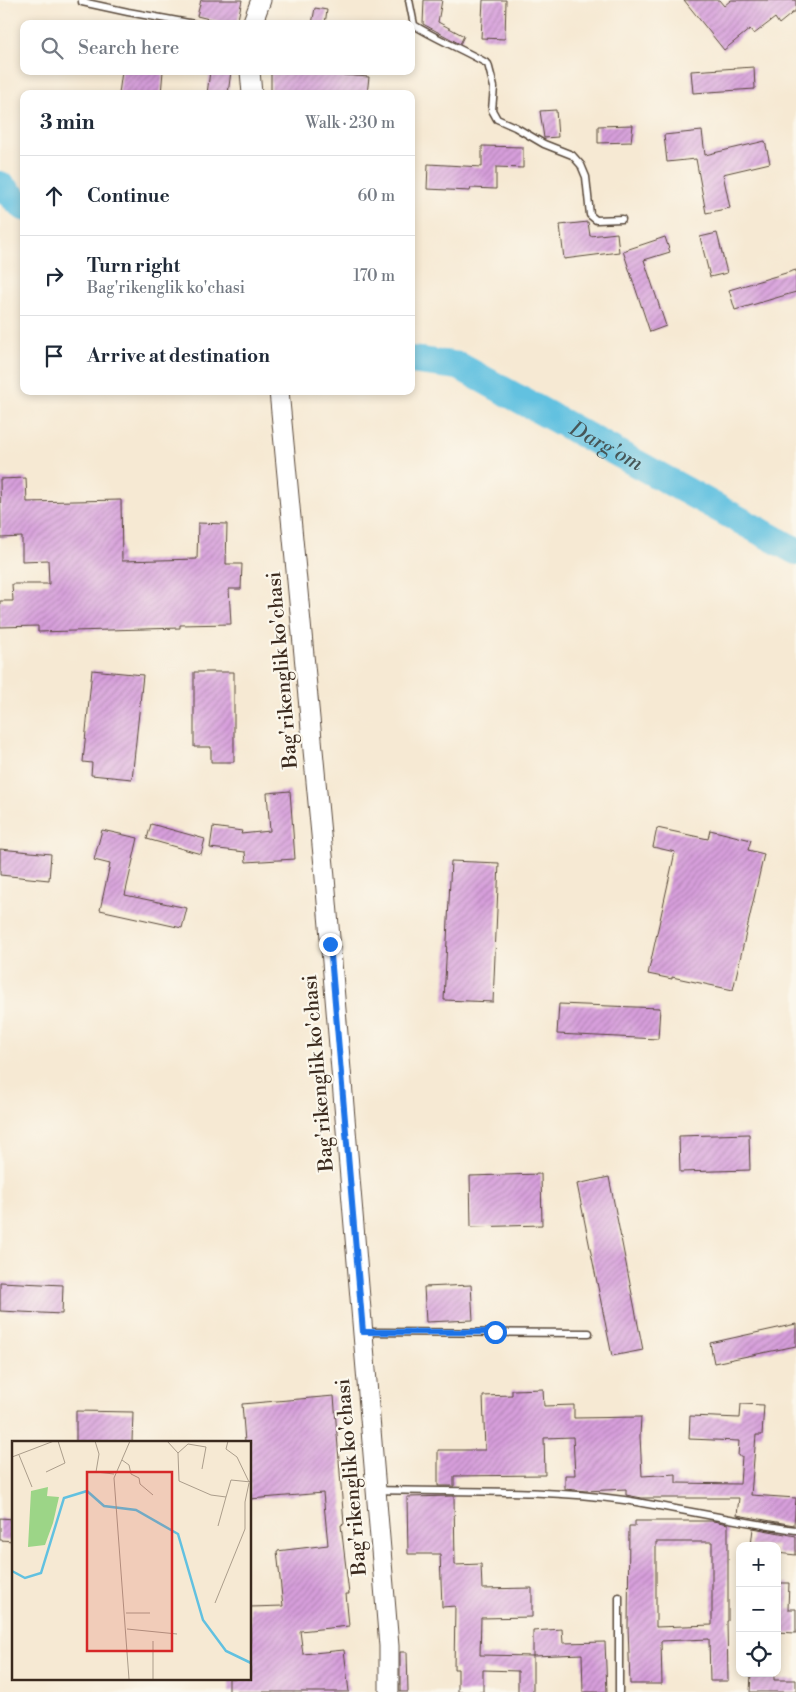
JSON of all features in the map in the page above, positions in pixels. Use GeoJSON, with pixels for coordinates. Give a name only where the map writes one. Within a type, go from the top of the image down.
{"type":"FeatureCollection","features":[{"type":"Feature","properties":{"kind":"main road"},"geometry":{"type":"LineString","coordinates":[[254,20],[261,0]]}},
{"type":"Feature","properties":{"kind":"main road"},"geometry":{"type":"LineString","coordinates":[[250,75],[252,90]]}},
{"type":"Feature","properties":{"kind":"main road","name":"Bag'rikenglik ko'chasi"},"geometry":{"type":"LineString","coordinates":[[280,400],[323,856],[389,1646],[389,1692]]}},
{"type":"Feature","properties":{"kind":"lane"},"geometry":{"type":"LineString","coordinates":[[82,0],[82,2],[172,20]]}},
{"type":"Feature","properties":{"kind":"lane"},"geometry":{"type":"LineString","coordinates":[[409,0],[413,20]]}},
{"type":"Feature","properties":{"kind":"lane"},"geometry":{"type":"LineString","coordinates":[[415,26],[433,37],[462,49],[488,64],[494,87],[492,110],[496,119],[515,127],[544,144],[572,155],[581,165],[586,177],[590,215],[596,220],[622,219]]}},
{"type":"Feature","properties":{"kind":"lane"},"geometry":{"type":"LineString","coordinates":[[363,1332],[589,1332]]}},
{"type":"Feature","properties":{"kind":"lane"},"geometry":{"type":"LineString","coordinates":[[376,1490],[561,1494],[624,1500],[796,1530]]}},
{"type":"Feature","properties":{"kind":"lane"},"geometry":{"type":"LineString","coordinates":[[619,1597],[619,1692]]}},
{"type":"Feature","properties":{"kind":"building"},"geometry":{"type":"Polygon","coordinates":[[[201,0],[242,0],[238,20],[213,20],[197,16],[201,0]]]}},
{"type":"Feature","properties":{"kind":"building"},"geometry":{"type":"Polygon","coordinates":[[[424,0],[442,0],[438,22],[464,36],[460,44],[423,24],[424,0]]]}},
{"type":"Feature","properties":{"kind":"building"},"geometry":{"type":"Polygon","coordinates":[[[483,0],[506,0],[505,39],[481,38],[483,0]]]}},
{"type":"Feature","properties":{"kind":"building"},"geometry":{"type":"Polygon","coordinates":[[[684,0],[719,0],[724,6],[731,0],[796,0],[796,10],[779,24],[775,18],[754,34],[750,29],[724,50],[684,0]]]}},
{"type":"Feature","properties":{"kind":"building"},"geometry":{"type":"Polygon","coordinates":[[[315,8],[327,10],[326,20],[313,20],[315,8]]]}},
{"type":"Feature","properties":{"kind":"building"},"geometry":{"type":"Polygon","coordinates":[[[754,67],[755,89],[693,93],[691,71],[754,67]]]}},
{"type":"Feature","properties":{"kind":"building"},"geometry":{"type":"Polygon","coordinates":[[[121,75],[163,75],[161,90],[120,90],[121,75]]]}},
{"type":"Feature","properties":{"kind":"building"},"geometry":{"type":"Polygon","coordinates":[[[209,75],[230,75],[229,90],[208,90],[209,75]]]}},
{"type":"Feature","properties":{"kind":"building"},"geometry":{"type":"Polygon","coordinates":[[[271,75],[369,77],[367,90],[271,90],[271,75]]]}},
{"type":"Feature","properties":{"kind":"building"},"geometry":{"type":"Polygon","coordinates":[[[556,110],[558,137],[544,138],[540,111],[556,110]]]}},
{"type":"Feature","properties":{"kind":"building"},"geometry":{"type":"Polygon","coordinates":[[[633,125],[631,142],[598,143],[598,126],[633,125]]]}},
{"type":"Feature","properties":{"kind":"building"},"geometry":{"type":"Polygon","coordinates":[[[702,131],[705,155],[765,141],[770,163],[723,174],[730,208],[706,213],[696,159],[667,162],[664,135],[702,131]]]}},
{"type":"Feature","properties":{"kind":"building"},"geometry":{"type":"Polygon","coordinates":[[[482,146],[523,147],[523,168],[496,167],[496,189],[471,188],[470,191],[427,189],[428,164],[482,167],[482,146]]]}},
{"type":"Feature","properties":{"kind":"building"},"geometry":{"type":"Polygon","coordinates":[[[588,222],[590,236],[617,233],[619,252],[564,259],[560,225],[588,222]]]}},
{"type":"Feature","properties":{"kind":"building"},"geometry":{"type":"Polygon","coordinates":[[[717,233],[727,273],[710,277],[700,237],[717,233]]]}},
{"type":"Feature","properties":{"kind":"building"},"geometry":{"type":"Polygon","coordinates":[[[665,237],[670,252],[644,260],[666,326],[650,332],[623,251],[665,237]]]}},
{"type":"Feature","properties":{"kind":"building"},"geometry":{"type":"Polygon","coordinates":[[[796,270],[796,292],[735,310],[729,290],[796,270]]]}},
{"type":"Feature","properties":{"kind":"building"},"geometry":{"type":"Polygon","coordinates":[[[26,478],[27,502],[121,500],[122,561],[197,559],[198,523],[227,524],[226,564],[242,564],[241,589],[229,589],[231,624],[180,625],[180,628],[38,632],[38,626],[0,627],[0,601],[13,601],[12,584],[49,584],[48,560],[22,561],[22,537],[1,538],[0,479],[26,478]]]}},
{"type":"Feature","properties":{"kind":"building"},"geometry":{"type":"Polygon","coordinates":[[[92,670],[143,675],[132,779],[91,775],[92,763],[83,762],[92,670]]]}},
{"type":"Feature","properties":{"kind":"building"},"geometry":{"type":"Polygon","coordinates":[[[194,672],[234,672],[234,762],[211,762],[211,747],[194,747],[194,672]]]}},
{"type":"Feature","properties":{"kind":"building"},"geometry":{"type":"Polygon","coordinates":[[[290,791],[295,859],[246,862],[245,852],[210,848],[213,827],[242,831],[241,834],[270,831],[267,793],[290,791]]]}},
{"type":"Feature","properties":{"kind":"building"},"geometry":{"type":"Polygon","coordinates":[[[151,824],[205,839],[201,854],[147,839],[151,824]]]}},
{"type":"Feature","properties":{"kind":"building"},"geometry":{"type":"Polygon","coordinates":[[[657,828],[708,839],[710,830],[751,840],[748,850],[764,854],[733,990],[648,974],[675,852],[653,847],[657,828]]]}},
{"type":"Feature","properties":{"kind":"building"},"geometry":{"type":"Polygon","coordinates":[[[102,830],[138,838],[125,895],[187,908],[182,928],[100,910],[110,864],[94,860],[102,830]]]}},
{"type":"Feature","properties":{"kind":"building"},"geometry":{"type":"Polygon","coordinates":[[[0,849],[51,854],[49,880],[0,875],[0,849]]]}},
{"type":"Feature","properties":{"kind":"building"},"geometry":{"type":"Polygon","coordinates":[[[451,861],[499,863],[493,1002],[444,1000],[451,861]]]}},
{"type":"Feature","properties":{"kind":"building"},"geometry":{"type":"Polygon","coordinates":[[[559,1004],[660,1008],[658,1039],[557,1034],[559,1004]]]}},
{"type":"Feature","properties":{"kind":"building"},"geometry":{"type":"Polygon","coordinates":[[[749,1134],[750,1170],[680,1172],[679,1136],[749,1134]]]}},
{"type":"Feature","properties":{"kind":"building"},"geometry":{"type":"Polygon","coordinates":[[[541,1174],[542,1225],[471,1227],[470,1176],[541,1174]]]}},
{"type":"Feature","properties":{"kind":"building"},"geometry":{"type":"Polygon","coordinates":[[[609,1177],[643,1350],[612,1356],[577,1184],[609,1177]]]}},
{"type":"Feature","properties":{"kind":"building"},"geometry":{"type":"Polygon","coordinates":[[[0,1282],[63,1285],[62,1314],[0,1311],[0,1282]]]}},
{"type":"Feature","properties":{"kind":"building"},"geometry":{"type":"Polygon","coordinates":[[[471,1285],[473,1320],[426,1322],[424,1287],[471,1285]]]}},
{"type":"Feature","properties":{"kind":"building"},"geometry":{"type":"Polygon","coordinates":[[[796,1324],[796,1346],[714,1363],[710,1343],[796,1324]]]}},
{"type":"Feature","properties":{"kind":"building"},"geometry":{"type":"Polygon","coordinates":[[[543,1389],[544,1406],[574,1405],[574,1418],[641,1417],[642,1476],[676,1474],[676,1483],[740,1484],[742,1456],[738,1456],[739,1441],[689,1439],[690,1416],[740,1418],[741,1404],[764,1405],[762,1435],[756,1435],[751,1495],[796,1498],[794,1525],[737,1515],[739,1498],[642,1498],[626,1495],[626,1489],[586,1491],[565,1489],[565,1475],[575,1475],[573,1437],[544,1438],[545,1475],[454,1476],[454,1486],[438,1486],[438,1450],[485,1450],[483,1396],[512,1395],[512,1390],[543,1389]]]}},
{"type":"Feature","properties":{"kind":"building"},"geometry":{"type":"Polygon","coordinates":[[[334,1396],[344,1524],[341,1525],[349,1594],[346,1594],[349,1626],[300,1631],[303,1654],[344,1650],[349,1692],[229,1692],[229,1680],[251,1680],[251,1607],[283,1606],[277,1551],[328,1545],[323,1493],[251,1499],[251,1441],[245,1441],[242,1404],[334,1396]]]}},
{"type":"Feature","properties":{"kind":"building"},"geometry":{"type":"Polygon","coordinates":[[[76,1411],[133,1412],[132,1441],[76,1441],[76,1411]]]}},
{"type":"Feature","properties":{"kind":"building"},"geometry":{"type":"Polygon","coordinates":[[[454,1496],[455,1565],[481,1564],[482,1589],[532,1588],[532,1617],[481,1618],[480,1655],[533,1656],[533,1692],[518,1692],[518,1671],[483,1670],[483,1692],[458,1692],[458,1669],[454,1669],[455,1606],[442,1607],[440,1554],[408,1554],[407,1497],[454,1496]]]}},
{"type":"Feature","properties":{"kind":"building"},"geometry":{"type":"Polygon","coordinates":[[[0,1518],[12,1519],[12,1541],[0,1540],[0,1518]]]}},
{"type":"Feature","properties":{"kind":"building"},"geometry":{"type":"Polygon","coordinates":[[[635,1521],[713,1521],[728,1524],[728,1681],[710,1681],[709,1639],[661,1641],[662,1684],[630,1684],[628,1627],[629,1526],[635,1526],[635,1521]],[[656,1542],[656,1627],[712,1625],[712,1542],[656,1542]]]}},
{"type":"Feature","properties":{"kind":"building"},"geometry":{"type":"Polygon","coordinates":[[[753,1528],[796,1536],[796,1555],[781,1553],[781,1542],[751,1542],[753,1528]]]}},
{"type":"Feature","properties":{"kind":"building"},"geometry":{"type":"Polygon","coordinates":[[[781,1583],[789,1583],[788,1609],[796,1609],[796,1633],[781,1632],[781,1583]]]}},
{"type":"Feature","properties":{"kind":"building"},"geometry":{"type":"Polygon","coordinates":[[[562,1629],[563,1643],[605,1642],[607,1692],[583,1692],[582,1654],[533,1656],[533,1631],[562,1629]]]}},
{"type":"Feature","properties":{"kind":"building"},"geometry":{"type":"Polygon","coordinates":[[[400,1652],[407,1652],[408,1692],[400,1692],[400,1652]]]}},
{"type":"Feature","properties":{"kind":"building"},"geometry":{"type":"Polygon","coordinates":[[[751,1677],[774,1677],[774,1680],[796,1680],[796,1692],[750,1692],[751,1677]]]}},
{"type":"Feature","properties":{"kind":"waterway","name":"Darg'om"},"geometry":{"type":"LineString","coordinates":[[0,185],[20,203]]}},
{"type":"Feature","properties":{"kind":"waterway","name":"Darg'om"},"geometry":{"type":"LineString","coordinates":[[415,360],[459,366],[796,551]]}},
{"type":"Feature","properties":{"kind":"route"},"geometry":{"type":"LineString","coordinates":[[330,944],[363,1332],[495,1332]]}}]}
